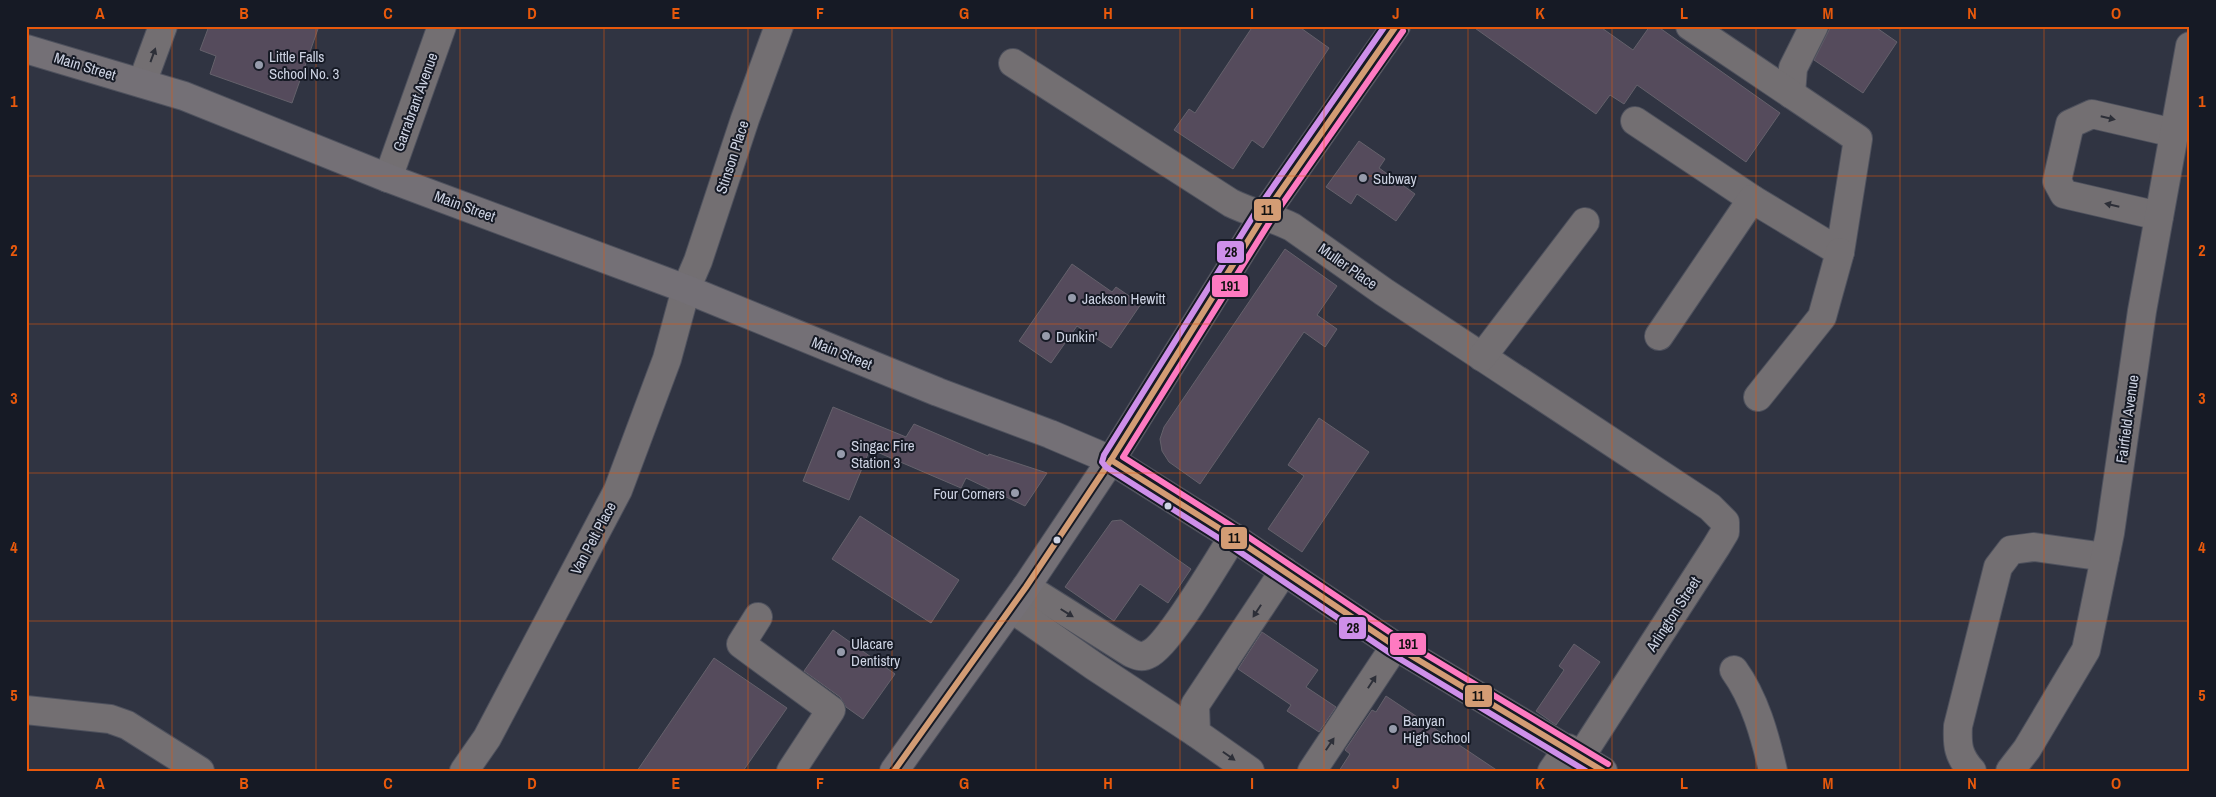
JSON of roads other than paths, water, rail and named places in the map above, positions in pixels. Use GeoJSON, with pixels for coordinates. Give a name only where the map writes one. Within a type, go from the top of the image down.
{"type":"FeatureCollection","features":[{"type":"Feature","properties":{"kind":"main road"},"geometry":{"type":"LineString","coordinates":[[901,768],[1111,460],[1264,215],[1396,26]]}},
{"type":"Feature","properties":{"kind":"main road","name":"Main Street"},"geometry":{"type":"LineString","coordinates":[[26,49],[184,96],[388,178],[686,288],[929,388],[1050,434],[1111,460],[1284,570],[1396,646],[1584,758]]}},
{"type":"Feature","properties":{"kind":"street"},"geometry":{"type":"LineString","coordinates":[[142,83],[163,26]]}},
{"type":"Feature","properties":{"kind":"street","name":"Garrabrant Avenue"},"geometry":{"type":"LineString","coordinates":[[388,178],[442,26]]}},
{"type":"Feature","properties":{"kind":"street","name":"Stinson Place"},"geometry":{"type":"LineString","coordinates":[[686,288],[698,261],[745,119],[779,26]]}},
{"type":"Feature","properties":{"kind":"street"},"geometry":{"type":"LineString","coordinates":[[1690,26],[1858,139],[1840,252],[1822,317],[1758,397]]}},
{"type":"Feature","properties":{"kind":"street"},"geometry":{"type":"LineString","coordinates":[[1791,94],[1793,68],[1814,26]]}},
{"type":"Feature","properties":{"kind":"street","name":"Fairfield Avenue"},"geometry":{"type":"LineString","coordinates":[[2010,771],[2027,749],[2086,650],[2105,557],[2142,311],[2174,133],[2185,94],[2190,46]]}},
{"type":"Feature","properties":{"kind":"street","name":"Muller Place"},"geometry":{"type":"LineString","coordinates":[[1013,62],[1231,203],[1254,214],[1264,215],[1292,227],[1482,357],[1676,485]]}},
{"type":"Feature","properties":{"kind":"street"},"geometry":{"type":"LineString","coordinates":[[2159,216],[2064,194],[2057,181],[2070,124],[2092,114],[2174,133]]}},
{"type":"Feature","properties":{"kind":"street"},"geometry":{"type":"LineString","coordinates":[[1634,121],[1752,199],[1840,252]]}},
{"type":"Feature","properties":{"kind":"street"},"geometry":{"type":"LineString","coordinates":[[1658,336],[1752,199]]}},
{"type":"Feature","properties":{"kind":"street"},"geometry":{"type":"LineString","coordinates":[[1482,357],[1585,222]]}},
{"type":"Feature","properties":{"kind":"street","name":"Van Pelt Place"},"geometry":{"type":"LineString","coordinates":[[464,771],[487,738],[618,490],[667,359],[686,288]]}},
{"type":"Feature","properties":{"kind":"street","name":"Arlington Street"},"geometry":{"type":"LineString","coordinates":[[1552,771],[1584,758],[1725,532],[1725,522],[1710,507],[1676,485]]}},
{"type":"Feature","properties":{"kind":"street"},"geometry":{"type":"LineString","coordinates":[[1019,597],[1131,654],[1142,657],[1152,653],[1169,635],[1233,537]]}},
{"type":"Feature","properties":{"kind":"street"},"geometry":{"type":"LineString","coordinates":[[1972,771],[1957,746],[1958,726],[1998,567],[2011,550],[2034,547],[2105,557]]}},
{"type":"Feature","properties":{"kind":"street"},"geometry":{"type":"LineString","coordinates":[[1196,733],[1195,705],[1284,570]]}},
{"type":"Feature","properties":{"kind":"street"},"geometry":{"type":"LineString","coordinates":[[1019,597],[1094,666],[1250,771]]}},
{"type":"Feature","properties":{"kind":"street"},"geometry":{"type":"LineString","coordinates":[[758,617],[740,644],[831,710],[791,771]]}},
{"type":"Feature","properties":{"kind":"street"},"geometry":{"type":"LineString","coordinates":[[1312,771],[1396,646]]}},
{"type":"Feature","properties":{"kind":"street"},"geometry":{"type":"LineString","coordinates":[[1734,670],[1747,688],[1768,748],[1773,771]]}},
{"type":"Feature","properties":{"kind":"street"},"geometry":{"type":"LineString","coordinates":[[26,710],[110,719],[127,725],[200,771]]}},
{"type":"Feature","properties":{"kind":"place","name":"Little Falls School No. 3"},"geometry":{"type":"Point","coordinates":[259,65]}},
{"type":"Feature","properties":{"kind":"place","name":"Subway"},"geometry":{"type":"Point","coordinates":[1363,178]}},
{"type":"Feature","properties":{"kind":"place","name":"Jackson Hewitt"},"geometry":{"type":"Point","coordinates":[1072,298]}},
{"type":"Feature","properties":{"kind":"place","name":"Dunkin'"},"geometry":{"type":"Point","coordinates":[1046,336]}},
{"type":"Feature","properties":{"kind":"place","name":"Singac Fire Station 3"},"geometry":{"type":"Point","coordinates":[841,454]}},
{"type":"Feature","properties":{"kind":"place","name":"Four Corners"},"geometry":{"type":"Point","coordinates":[1015,493]}},
{"type":"Feature","properties":{"kind":"place","name":"Ulacare Dentistry"},"geometry":{"type":"Point","coordinates":[841,652]}},
{"type":"Feature","properties":{"kind":"place","name":"Banyan High School"},"geometry":{"type":"Point","coordinates":[1393,729]}}]}
